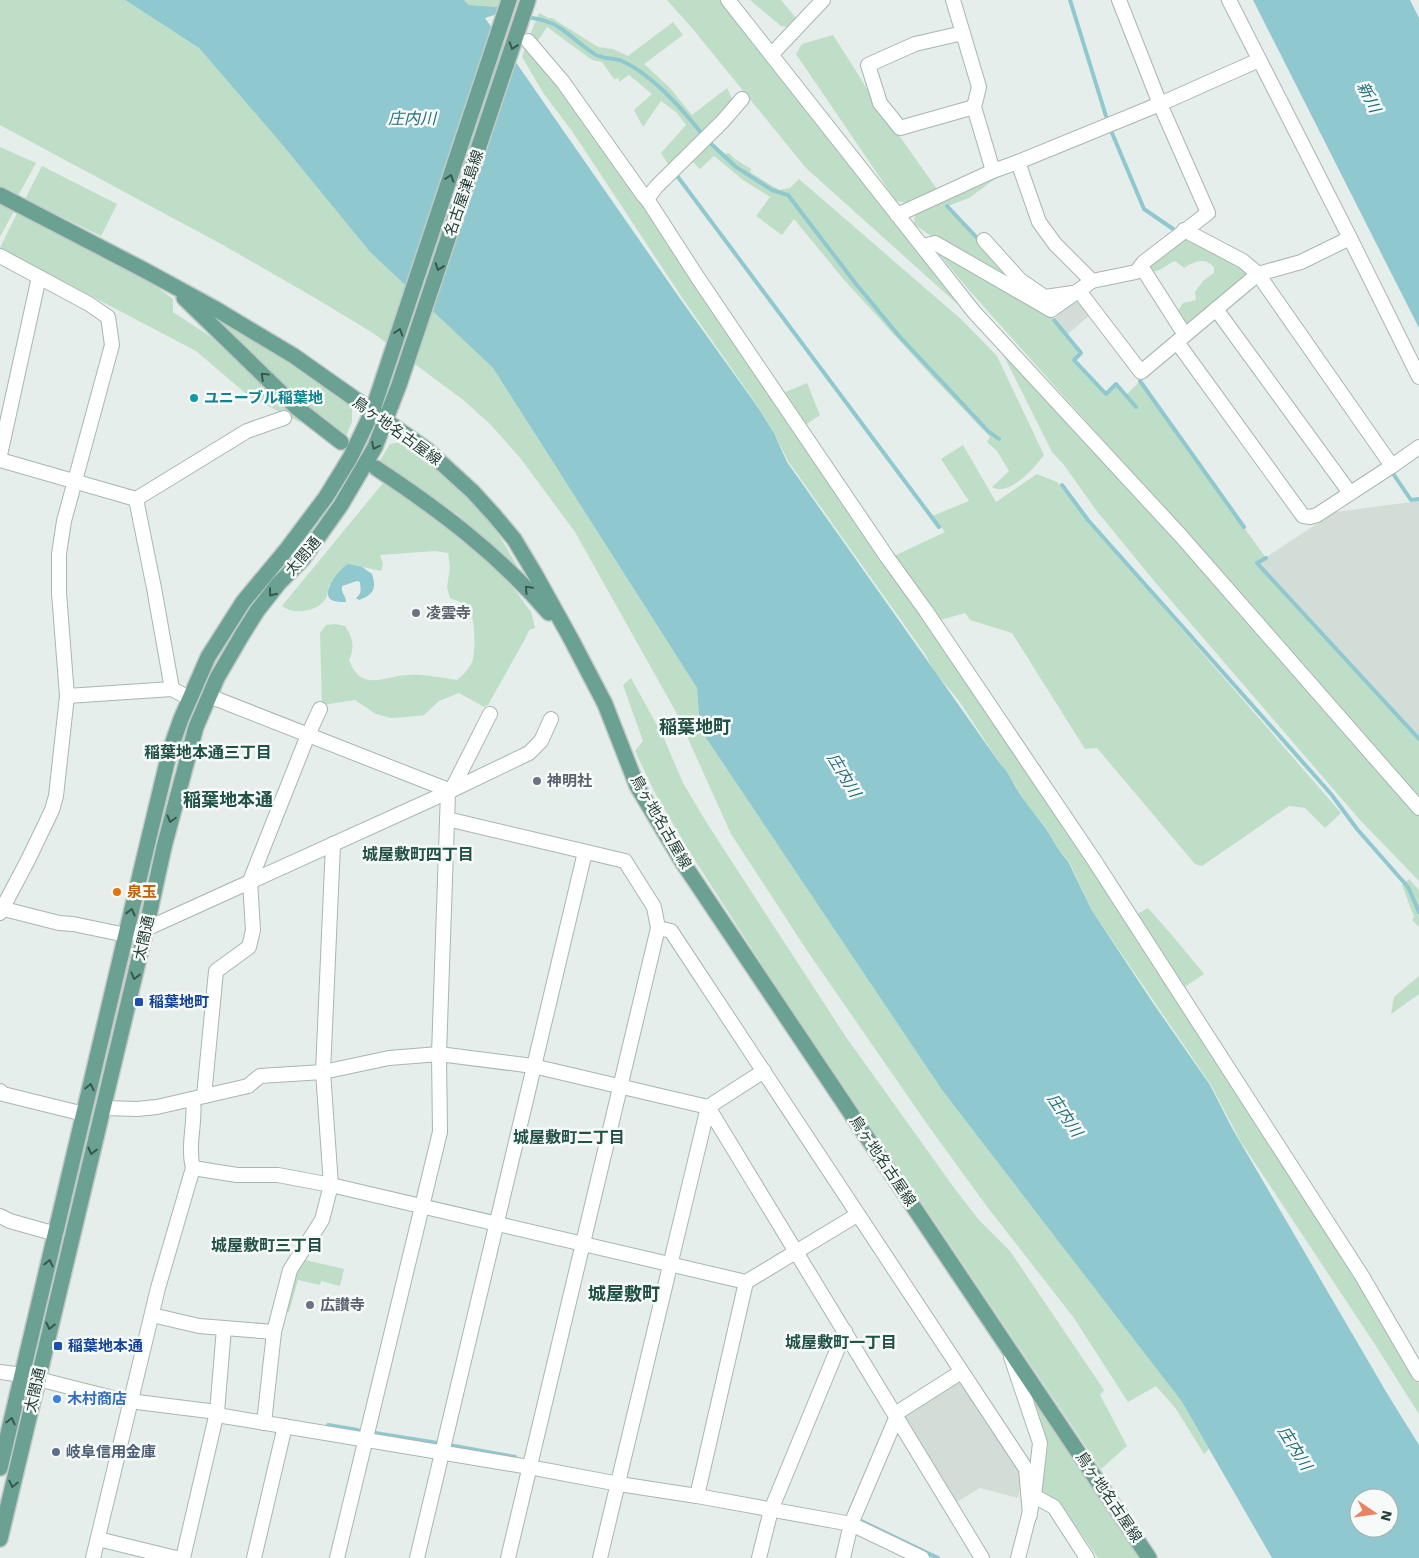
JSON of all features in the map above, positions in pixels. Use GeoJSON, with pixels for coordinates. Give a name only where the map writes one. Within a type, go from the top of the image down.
{"type":"FeatureCollection","features":[{"type":"Feature","properties":{"kind":"main road","name":"名古屋津島線"},"geometry":{"type":"LineString","coordinates":[[384,378],[509,0]]}},
{"type":"Feature","properties":{"kind":"main road","name":"名古屋津島線"},"geometry":{"type":"LineString","coordinates":[[399,385],[528,0]]}},
{"type":"Feature","properties":{"kind":"main road","name":"鳥ヶ地名古屋線"},"geometry":{"type":"LineString","coordinates":[[0,195],[214,308],[294,356],[426,449],[494,514],[514,539],[571,639],[605,704],[637,786],[681,860],[1149,1558]]}},
{"type":"Feature","properties":{"kind":"main road"},"geometry":{"type":"LineString","coordinates":[[146,271],[189,302],[296,407],[342,442]]}},
{"type":"Feature","properties":{"kind":"main road","name":"太閤通"},"geometry":{"type":"LineString","coordinates":[[0,1468],[170,750],[189,698],[208,657],[243,602],[287,549],[326,497],[350,458],[372,412],[384,378]]}},
{"type":"Feature","properties":{"kind":"main road","name":"太閤通"},"geometry":{"type":"LineString","coordinates":[[0,1538],[164,847],[196,728],[226,661],[252,619],[280,583],[302,560],[341,505],[375,447],[399,385]]}},
{"type":"Feature","properties":{"kind":"main road"},"geometry":{"type":"LineString","coordinates":[[376,468],[422,498],[495,556],[529,590],[571,639]]}},
{"type":"Feature","properties":{"kind":"street"},"geometry":{"type":"LineString","coordinates":[[728,0],[974,312],[1181,536],[1419,808]]}},
{"type":"Feature","properties":{"kind":"street"},"geometry":{"type":"LineString","coordinates":[[772,54],[823,0]]}},
{"type":"Feature","properties":{"kind":"street"},"geometry":{"type":"LineString","coordinates":[[953,0],[979,86],[974,107],[993,171]]}},
{"type":"Feature","properties":{"kind":"street"},"geometry":{"type":"LineString","coordinates":[[923,246],[935,244],[1052,310],[1092,281],[1136,272],[1144,262],[1208,213],[1160,104],[1118,0]]}},
{"type":"Feature","properties":{"kind":"street"},"geometry":{"type":"LineString","coordinates":[[1229,0],[1419,377]]}},
{"type":"Feature","properties":{"kind":"street"},"geometry":{"type":"LineString","coordinates":[[963,33],[915,44],[868,66],[880,103],[900,128],[974,107]]}},
{"type":"Feature","properties":{"kind":"street"},"geometry":{"type":"LineString","coordinates":[[528,41],[563,82],[642,195],[647,199],[698,278],[1094,860],[1362,1276],[1419,1374]]}},
{"type":"Feature","properties":{"kind":"street"},"geometry":{"type":"LineString","coordinates":[[897,215],[993,171],[1160,104],[1259,60]]}},
{"type":"Feature","properties":{"kind":"street"},"geometry":{"type":"LineString","coordinates":[[647,199],[656,187],[722,122],[742,99]]}},
{"type":"Feature","properties":{"kind":"street"},"geometry":{"type":"LineString","coordinates":[[1018,162],[1039,222],[1055,244],[1092,281]]}},
{"type":"Feature","properties":{"kind":"street"},"geometry":{"type":"LineString","coordinates":[[1184,230],[1243,261],[1258,274],[1392,466]]}},
{"type":"Feature","properties":{"kind":"street"},"geometry":{"type":"LineString","coordinates":[[1078,292],[1141,372],[1258,274],[1301,262],[1350,238]]}},
{"type":"Feature","properties":{"kind":"street"},"geometry":{"type":"LineString","coordinates":[[984,240],[1020,280],[1045,297],[1078,292]]}},
{"type":"Feature","properties":{"kind":"street"},"geometry":{"type":"LineString","coordinates":[[0,256],[89,304],[108,317],[112,345],[64,520],[59,554],[59,594],[67,696],[56,796],[52,810],[1,910],[126,935],[146,929],[450,792],[529,753],[541,741],[551,719]]}},
{"type":"Feature","properties":{"kind":"street"},"geometry":{"type":"LineString","coordinates":[[1141,266],[1181,338],[1303,516],[1317,515],[1419,447]]}},
{"type":"Feature","properties":{"kind":"street"},"geometry":{"type":"LineString","coordinates":[[0,455],[39,277]]}},
{"type":"Feature","properties":{"kind":"street"},"geometry":{"type":"LineString","coordinates":[[1216,309],[1350,493]]}},
{"type":"Feature","properties":{"kind":"street"},"geometry":{"type":"LineString","coordinates":[[0,460],[136,499],[247,431],[284,418]]}},
{"type":"Feature","properties":{"kind":"street"},"geometry":{"type":"LineString","coordinates":[[136,499],[172,689]]}},
{"type":"Feature","properties":{"kind":"street"},"geometry":{"type":"LineString","coordinates":[[67,696],[172,689],[189,698]]}},
{"type":"Feature","properties":{"kind":"street"},"geometry":{"type":"LineString","coordinates":[[209,696],[450,792]]}},
{"type":"Feature","properties":{"kind":"street"},"geometry":{"type":"LineString","coordinates":[[93,1558],[158,1288],[192,1168],[194,1107],[199,1097],[216,971],[249,947],[254,930],[250,881],[320,709]]}},
{"type":"Feature","properties":{"kind":"street"},"geometry":{"type":"LineString","coordinates":[[337,1558],[440,1132],[439,1054],[447,819],[450,792],[490,714]]}},
{"type":"Feature","properties":{"kind":"street"},"geometry":{"type":"LineString","coordinates":[[447,819],[625,861],[654,907],[658,928],[508,1558]]}},
{"type":"Feature","properties":{"kind":"street"},"geometry":{"type":"LineString","coordinates":[[264,1423],[274,1332],[290,1270],[322,1220],[331,1185],[323,1072],[333,844]]}},
{"type":"Feature","properties":{"kind":"street"},"geometry":{"type":"LineString","coordinates":[[417,1558],[585,852]]}},
{"type":"Feature","properties":{"kind":"street"},"geometry":{"type":"LineString","coordinates":[[658,928],[671,931],[1026,1470],[1030,1515]]}},
{"type":"Feature","properties":{"kind":"street"},"geometry":{"type":"LineString","coordinates":[[103,1108],[137,1109],[157,1107],[248,1086],[260,1076],[323,1072],[389,1058],[439,1054],[533,1066],[708,1107],[982,1558]]}},
{"type":"Feature","properties":{"kind":"street"},"geometry":{"type":"LineString","coordinates":[[600,1558],[708,1107],[764,1071]]}},
{"type":"Feature","properties":{"kind":"street"},"geometry":{"type":"LineString","coordinates":[[0,1091],[3,1094],[84,1114]]}},
{"type":"Feature","properties":{"kind":"street"},"geometry":{"type":"LineString","coordinates":[[192,1168],[237,1175],[278,1175],[331,1185],[746,1282],[858,1215]]}},
{"type":"Feature","properties":{"kind":"street"},"geometry":{"type":"LineString","coordinates":[[0,1216],[10,1221],[56,1234]]}},
{"type":"Feature","properties":{"kind":"street"},"geometry":{"type":"LineString","coordinates":[[697,1496],[746,1282]]}},
{"type":"Feature","properties":{"kind":"street"},"geometry":{"type":"LineString","coordinates":[[152,1315],[199,1326],[274,1332]]}},
{"type":"Feature","properties":{"kind":"street"},"geometry":{"type":"LineString","coordinates":[[183,1558],[216,1412],[224,1328]]}},
{"type":"Feature","properties":{"kind":"street"},"geometry":{"type":"LineString","coordinates":[[760,1558],[772,1510],[845,1331]]}},
{"type":"Feature","properties":{"kind":"street"},"geometry":{"type":"LineString","coordinates":[[1007,1344],[1040,1443],[1034,1496],[1018,1558]]}},
{"type":"Feature","properties":{"kind":"street"},"geometry":{"type":"LineString","coordinates":[[0,1372],[22,1375],[121,1400],[216,1412],[223,1416],[529,1466],[619,1484],[851,1524],[922,1558]]}},
{"type":"Feature","properties":{"kind":"street"},"geometry":{"type":"LineString","coordinates":[[843,1558],[851,1524],[896,1415],[961,1372]]}},
{"type":"Feature","properties":{"kind":"street"},"geometry":{"type":"LineString","coordinates":[[254,1558],[285,1426]]}},
{"type":"Feature","properties":{"kind":"street"},"geometry":{"type":"LineString","coordinates":[[1034,1496],[1054,1506],[1087,1558]]}},
{"type":"Feature","properties":{"kind":"street"},"geometry":{"type":"LineString","coordinates":[[98,1539],[176,1558]]}},
{"type":"Feature","properties":{"kind":"shaded area"},"geometry":{"type":"Polygon","coordinates":[[[1076,299],[1081,300],[1092,313],[1068,334],[1054,319],[1076,299]]]}},
{"type":"Feature","properties":{"kind":"shaded area"},"geometry":{"type":"Polygon","coordinates":[[[1419,501],[1419,739],[1257,563],[1335,512],[1419,501]]]}},
{"type":"Feature","properties":{"kind":"shaded area"},"geometry":{"type":"Polygon","coordinates":[[[956,1382],[963,1383],[1023,1474],[1018,1498],[980,1488],[955,1503],[904,1419],[905,1413],[956,1382]]]}},
{"type":"Feature","properties":{"kind":"green space"},"geometry":{"type":"Polygon","coordinates":[[[0,0],[125,0],[199,48],[280,142],[370,252],[493,368],[697,688],[700,729],[942,1090],[1182,1402],[1209,1449],[1204,1454],[1176,1409],[1156,1386],[1128,1402],[1074,1318],[988,1208],[927,1124],[808,952],[731,834],[676,712],[575,532],[521,459],[490,424],[462,399],[373,333],[223,245],[0,125],[0,0]]]}},
{"type":"Feature","properties":{"kind":"green space"},"geometry":{"type":"Polygon","coordinates":[[[464,0],[500,0],[497,7],[469,5],[464,0]]]}},
{"type":"Feature","properties":{"kind":"green space"},"geometry":{"type":"Polygon","coordinates":[[[667,0],[722,0],[964,310],[806,168],[667,0]]]}},
{"type":"Feature","properties":{"kind":"green space"},"geometry":{"type":"Polygon","coordinates":[[[750,0],[781,0],[796,18],[787,27],[781,26],[750,0]]]}},
{"type":"Feature","properties":{"kind":"green space"},"geometry":{"type":"Polygon","coordinates":[[[539,13],[552,18],[598,47],[613,49],[628,56],[673,22],[683,35],[644,64],[669,87],[692,115],[727,88],[733,100],[673,165],[668,164],[661,153],[686,125],[677,113],[661,101],[643,127],[634,110],[652,94],[629,75],[619,82],[619,78],[614,79],[602,62],[592,60],[547,27],[537,42],[530,35],[539,13]]]}},
{"type":"Feature","properties":{"kind":"green space"},"geometry":{"type":"Polygon","coordinates":[[[833,35],[878,106],[937,189],[908,203],[896,201],[796,54],[802,44],[833,35]]]}},
{"type":"Feature","properties":{"kind":"green space"},"geometry":{"type":"Polygon","coordinates":[[[526,45],[589,123],[836,487],[879,558],[917,606],[1081,850],[1335,1245],[1419,1384],[1419,1414],[1241,1142],[1211,1085],[1091,909],[1069,861],[1058,848],[1044,825],[1024,801],[1010,776],[959,701],[934,671],[925,654],[788,461],[757,405],[683,299],[572,131],[544,94],[522,57],[526,45]]]}},
{"type":"Feature","properties":{"kind":"green space"},"geometry":{"type":"Polygon","coordinates":[[[709,140],[724,154],[729,153],[751,169],[750,172],[779,190],[790,188],[799,179],[962,320],[997,356],[1044,455],[1028,473],[1006,488],[992,487],[1009,471],[997,451],[987,442],[990,437],[845,281],[794,219],[782,235],[756,216],[770,197],[743,180],[714,156],[700,169],[689,158],[709,140]]]}},
{"type":"Feature","properties":{"kind":"green space"},"geometry":{"type":"Polygon","coordinates":[[[0,147],[36,163],[18,196],[0,187],[0,147]]]}},
{"type":"Feature","properties":{"kind":"green space"},"geometry":{"type":"Polygon","coordinates":[[[42,166],[117,204],[101,236],[25,199],[42,166]]]}},
{"type":"Feature","properties":{"kind":"green space"},"geometry":{"type":"Polygon","coordinates":[[[1006,171],[969,198],[948,206],[1018,282],[1048,303],[938,241],[914,224],[915,215],[919,209],[1006,171]]]}},
{"type":"Feature","properties":{"kind":"green space"},"geometry":{"type":"Polygon","coordinates":[[[0,201],[15,209],[0,237],[0,201]]]}},
{"type":"Feature","properties":{"kind":"green space"},"geometry":{"type":"Polygon","coordinates":[[[18,211],[143,277],[173,299],[173,312],[211,337],[276,398],[338,447],[337,450],[306,425],[250,397],[196,351],[0,248],[18,211]]]}},
{"type":"Feature","properties":{"kind":"green space"},"geometry":{"type":"Polygon","coordinates":[[[1183,238],[1238,266],[1245,273],[1245,280],[1189,325],[1185,324],[1177,312],[1183,303],[1196,300],[1195,292],[1203,281],[1214,273],[1214,267],[1207,262],[1199,261],[1184,268],[1175,261],[1153,272],[1149,271],[1147,265],[1183,238]]]}},
{"type":"Feature","properties":{"kind":"green space"},"geometry":{"type":"Polygon","coordinates":[[[935,249],[1046,311],[1081,353],[1074,360],[1106,393],[1116,384],[1126,395],[1139,382],[1266,558],[1258,563],[1419,739],[1419,798],[968,289],[935,249]]]}},
{"type":"Feature","properties":{"kind":"green space"},"geometry":{"type":"Polygon","coordinates":[[[217,319],[235,328],[303,371],[352,407],[352,422],[346,436],[299,402],[217,319]]]}},
{"type":"Feature","properties":{"kind":"green space"},"geometry":{"type":"Polygon","coordinates":[[[998,344],[1177,540],[1419,814],[1419,881],[1360,820],[1155,582],[1096,510],[1064,465],[1052,452],[998,344]]]}},
{"type":"Feature","properties":{"kind":"green space"},"geometry":{"type":"Polygon","coordinates":[[[807,383],[820,415],[804,426],[781,394],[807,383]]]}},
{"type":"Feature","properties":{"kind":"green space"},"geometry":{"type":"Polygon","coordinates":[[[401,442],[438,470],[473,502],[492,525],[522,574],[493,545],[457,514],[379,462],[390,444],[401,442]]]}},
{"type":"Feature","properties":{"kind":"green space"},"geometry":{"type":"Polygon","coordinates":[[[963,445],[996,502],[1037,474],[1057,482],[1088,521],[1341,813],[1325,828],[1305,808],[1289,806],[1202,866],[1195,864],[1097,748],[1085,749],[1012,633],[970,620],[965,613],[937,621],[894,556],[945,532],[932,516],[969,501],[941,459],[963,445]]]}},
{"type":"Feature","properties":{"kind":"green space"},"geometry":{"type":"Polygon","coordinates":[[[383,483],[394,488],[479,552],[512,586],[531,612],[535,628],[529,630],[488,705],[484,707],[459,693],[439,701],[424,715],[407,717],[391,718],[376,714],[355,700],[322,705],[320,633],[326,625],[336,624],[345,626],[352,643],[349,660],[360,677],[367,680],[416,675],[457,680],[471,665],[473,658],[474,636],[472,615],[464,605],[450,598],[447,587],[450,567],[448,553],[435,551],[380,555],[383,564],[381,571],[362,567],[329,585],[325,599],[315,608],[304,611],[292,611],[282,606],[383,483]]]}},
{"type":"Feature","properties":{"kind":"green space"},"geometry":{"type":"Polygon","coordinates":[[[631,678],[663,736],[683,783],[708,825],[846,1037],[955,1189],[979,1220],[1010,1251],[1104,1390],[1100,1395],[1127,1446],[1101,1469],[770,977],[689,851],[655,793],[635,751],[643,741],[623,685],[631,678]]]}},
{"type":"Feature","properties":{"kind":"green space"},"geometry":{"type":"Polygon","coordinates":[[[1409,879],[1419,890],[1419,927],[1412,920],[1414,917],[1402,885],[1409,879]]]}},
{"type":"Feature","properties":{"kind":"green space"},"geometry":{"type":"Polygon","coordinates":[[[1148,908],[1204,974],[1183,988],[1134,916],[1148,908]]]}},
{"type":"Feature","properties":{"kind":"green space"},"geometry":{"type":"Polygon","coordinates":[[[1419,976],[1419,994],[1391,1014],[1394,997],[1419,976]]]}},
{"type":"Feature","properties":{"kind":"green space"},"geometry":{"type":"Polygon","coordinates":[[[301,1259],[344,1269],[340,1286],[321,1281],[320,1285],[298,1280],[289,1312],[283,1311],[294,1272],[301,1259]]]}},
{"type":"Feature","properties":{"kind":"green space"},"geometry":{"type":"Polygon","coordinates":[[[1025,1386],[1140,1558],[1098,1558],[1059,1502],[1038,1490],[1048,1446],[1045,1435],[1030,1407],[1025,1386]]]}},
{"type":"Feature","properties":{"kind":"water","name":"庄内川"},"geometry":{"type":"Polygon","coordinates":[[[125,0],[464,0],[469,5],[497,7],[500,13],[485,18],[757,406],[774,433],[787,462],[1068,861],[1091,909],[1210,1085],[1232,1128],[1419,1445],[1419,1558],[1272,1558],[1182,1402],[942,1090],[700,729],[697,688],[493,368],[370,252],[280,142],[199,48],[125,0]]]}},
{"type":"Feature","properties":{"kind":"water","name":"新川"},"geometry":{"type":"Polygon","coordinates":[[[1253,0],[1410,0],[1419,18],[1419,328],[1253,0]]]}},
{"type":"Feature","properties":{"kind":"water"},"geometry":{"type":"Polygon","coordinates":[[[348,564],[362,567],[372,574],[373,591],[368,596],[359,600],[356,598],[360,592],[360,582],[357,581],[342,586],[346,602],[334,601],[329,598],[329,588],[336,576],[348,564]]]}},
{"type":"Feature","properties":{"kind":"waterway"},"geometry":{"type":"LineString","coordinates":[[1070,0],[1106,116]]}},
{"type":"Feature","properties":{"kind":"waterway"},"geometry":{"type":"LineString","coordinates":[[527,17],[556,26],[596,55],[616,59],[634,67],[656,84],[686,114],[703,135]]}},
{"type":"Feature","properties":{"kind":"waterway"},"geometry":{"type":"LineString","coordinates":[[1112,133],[1144,209],[1176,231],[1174,232]]}},
{"type":"Feature","properties":{"kind":"waterway"},"geometry":{"type":"LineString","coordinates":[[707,140],[736,167],[772,190],[788,195],[856,284],[900,337],[988,431],[999,439]]}},
{"type":"Feature","properties":{"kind":"waterway"},"geometry":{"type":"LineString","coordinates":[[675,173],[939,527]]}},
{"type":"Feature","properties":{"kind":"waterway"},"geometry":{"type":"LineString","coordinates":[[947,206],[980,241]]}},
{"type":"Feature","properties":{"kind":"waterway"},"geometry":{"type":"LineString","coordinates":[[1054,320],[1081,353],[1074,360],[1106,394],[1116,384],[1136,407]]}},
{"type":"Feature","properties":{"kind":"waterway"},"geometry":{"type":"LineString","coordinates":[[1140,381],[1244,527]]}},
{"type":"Feature","properties":{"kind":"waterway"},"geometry":{"type":"LineString","coordinates":[[1394,475],[1411,500],[1419,499]]}},
{"type":"Feature","properties":{"kind":"waterway"},"geometry":{"type":"LineString","coordinates":[[1062,485],[1088,520],[1331,794],[1357,829],[1408,887],[1419,912]]}},
{"type":"Feature","properties":{"kind":"waterway"},"geometry":{"type":"LineString","coordinates":[[1266,558],[1257,563],[1419,739]]}},
{"type":"Feature","properties":{"kind":"waterway"},"geometry":{"type":"LineString","coordinates":[[328,1425],[358,1430]]}},
{"type":"Feature","properties":{"kind":"waterway"},"geometry":{"type":"LineString","coordinates":[[375,1433],[438,1443]]}},
{"type":"Feature","properties":{"kind":"waterway"},"geometry":{"type":"LineString","coordinates":[[449,1445],[515,1457]]}},
{"type":"Feature","properties":{"kind":"waterway"},"geometry":{"type":"LineString","coordinates":[[859,1520],[938,1558]]}},
{"type":"Feature","properties":{"kind":"place","name":"ユニーブル稲葉地"},"geometry":{"type":"Point","coordinates":[194,398]}},
{"type":"Feature","properties":{"kind":"place","name":"凌雲寺"},"geometry":{"type":"Point","coordinates":[416,613]}},
{"type":"Feature","properties":{"kind":"place","name":"神明社"},"geometry":{"type":"Point","coordinates":[537,781]}},
{"type":"Feature","properties":{"kind":"place","name":"泉玉"},"geometry":{"type":"Point","coordinates":[117,892]}},
{"type":"Feature","properties":{"kind":"place","name":"稲葉地町"},"geometry":{"type":"Point","coordinates":[139,1002]}},
{"type":"Feature","properties":{"kind":"place","name":"広讃寺"},"geometry":{"type":"Point","coordinates":[310,1305]}},
{"type":"Feature","properties":{"kind":"place","name":"稲葉地本通"},"geometry":{"type":"Point","coordinates":[58,1346]}},
{"type":"Feature","properties":{"kind":"place","name":"木村商店"},"geometry":{"type":"Point","coordinates":[57,1399]}},
{"type":"Feature","properties":{"kind":"place","name":"岐阜信用金庫"},"geometry":{"type":"Point","coordinates":[56,1452]}},
{"type":"Feature","properties":{"kind":"district","name":"稲葉地町"},"geometry":{"type":"Point","coordinates":[695,726]}},
{"type":"Feature","properties":{"kind":"district","name":"稲葉地本通三丁目"},"geometry":{"type":"Point","coordinates":[208,752]}},
{"type":"Feature","properties":{"kind":"district","name":"稲葉地本通"},"geometry":{"type":"Point","coordinates":[228,799]}},
{"type":"Feature","properties":{"kind":"district","name":"城屋敷町四丁目"},"geometry":{"type":"Point","coordinates":[418,854]}},
{"type":"Feature","properties":{"kind":"district","name":"城屋敷町二丁目"},"geometry":{"type":"Point","coordinates":[569,1137]}},
{"type":"Feature","properties":{"kind":"district","name":"城屋敷町三丁目"},"geometry":{"type":"Point","coordinates":[267,1245]}},
{"type":"Feature","properties":{"kind":"district","name":"城屋敷町"},"geometry":{"type":"Point","coordinates":[624,1293]}},
{"type":"Feature","properties":{"kind":"district","name":"城屋敷町一丁目"},"geometry":{"type":"Point","coordinates":[841,1342]}}]}
